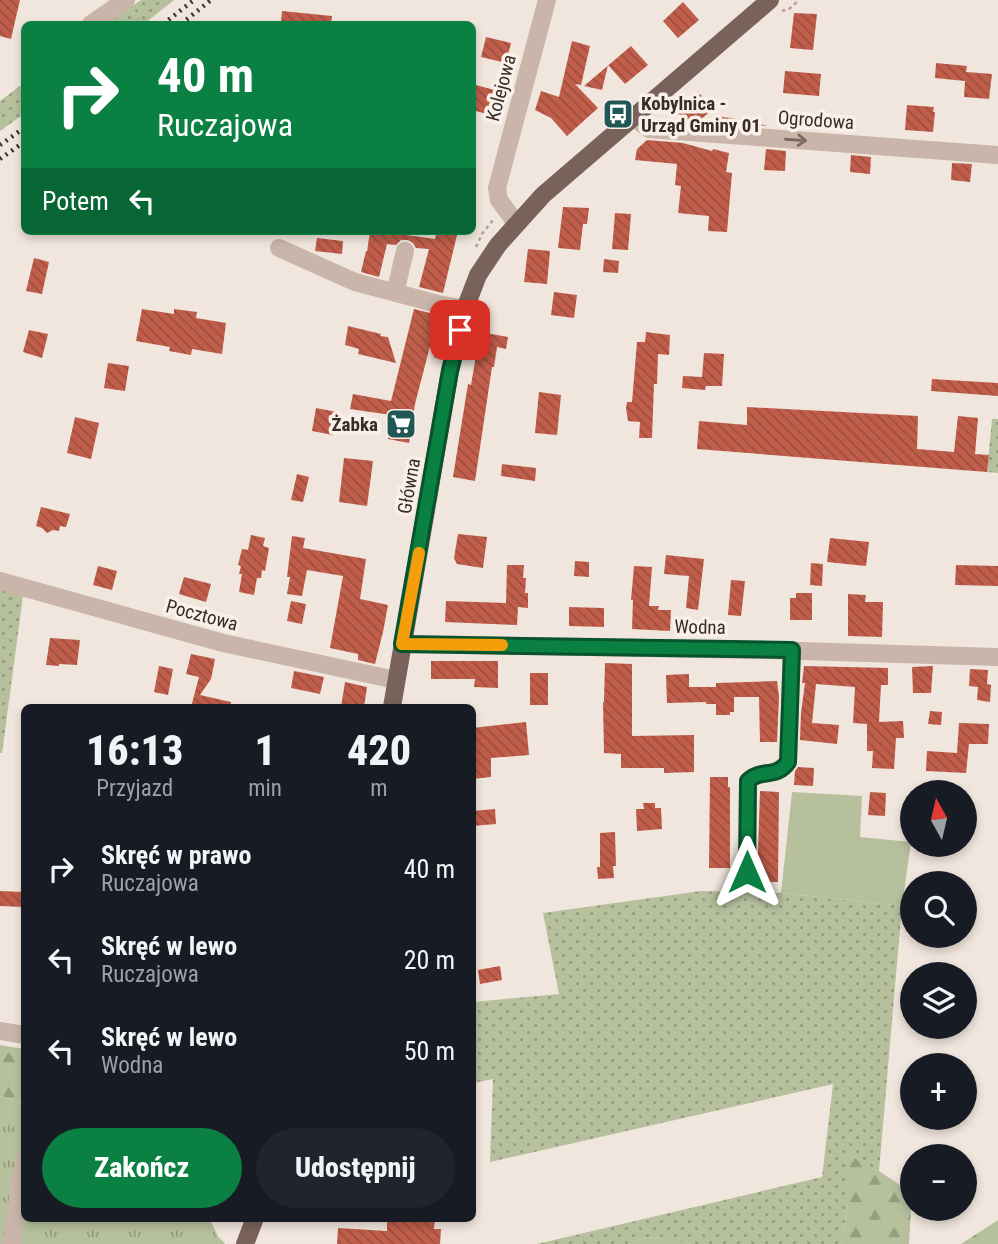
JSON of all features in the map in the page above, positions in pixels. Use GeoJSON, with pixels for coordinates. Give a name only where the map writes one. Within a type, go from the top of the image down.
{"type":"FeatureCollection","features":[{"type":"Feature","properties":{"kind":"main road"},"geometry":{"type":"LineString","coordinates":[[516,223],[543,195],[770,0]]}},
{"type":"Feature","properties":{"kind":"main road","name":"Główna"},"geometry":{"type":"LineString","coordinates":[[392,704],[450,371],[465,310],[478,275],[498,244],[516,223]]}},
{"type":"Feature","properties":{"kind":"main road"},"geometry":{"type":"LineString","coordinates":[[244,1244],[253,1222]]}},
{"type":"Feature","properties":{"kind":"street"},"geometry":{"type":"LineString","coordinates":[[95,21],[126,0]]}},
{"type":"Feature","properties":{"kind":"street","name":"Kolejowa"},"geometry":{"type":"LineString","coordinates":[[516,223],[499,200],[497,188],[547,0]]}},
{"type":"Feature","properties":{"kind":"street","name":"Ogrodowa"},"geometry":{"type":"LineString","coordinates":[[634,118],[649,129],[998,155]]}},
{"type":"Feature","properties":{"kind":"street"},"geometry":{"type":"LineString","coordinates":[[279,248],[355,282],[465,310]]}},
{"type":"Feature","properties":{"kind":"street"},"geometry":{"type":"LineString","coordinates":[[395,293],[405,251]]}},
{"type":"Feature","properties":{"kind":"street","name":"Pocztowa"},"geometry":{"type":"LineString","coordinates":[[0,581],[223,643],[396,680]]}},
{"type":"Feature","properties":{"kind":"street","name":"Wodna"},"geometry":{"type":"LineString","coordinates":[[402,644],[792,650],[998,657]]}},
{"type":"Feature","properties":{"kind":"street"},"geometry":{"type":"LineString","coordinates":[[747,872],[748,781],[752,777],[781,770],[788,762],[792,650]]}},
{"type":"Feature","properties":{"kind":"street"},"geometry":{"type":"LineString","coordinates":[[0,1031],[21,1034]]}},
{"type":"Feature","properties":{"kind":"street"},"geometry":{"type":"LineString","coordinates":[[11,1244],[21,1179]]}},
{"type":"Feature","properties":{"kind":"green space"},"geometry":{"type":"Polygon","coordinates":[[[141,0],[174,0],[148,21],[111,21],[141,0]]]}},
{"type":"Feature","properties":{"kind":"green space"},"geometry":{"type":"Polygon","coordinates":[[[21,85],[21,116],[0,131],[0,101],[21,85]]]}},
{"type":"Feature","properties":{"kind":"green space"},"geometry":{"type":"Polygon","coordinates":[[[992,419],[998,419],[998,473],[987,472],[992,419]]]}},
{"type":"Feature","properties":{"kind":"green space"},"geometry":{"type":"Polygon","coordinates":[[[0,590],[23,596],[2,753],[0,753],[0,590]]]}},
{"type":"Feature","properties":{"kind":"green space"},"geometry":{"type":"Polygon","coordinates":[[[792,792],[862,796],[860,837],[900,841],[900,858],[909,858],[907,871],[900,871],[900,906],[781,893],[792,792]]]}},
{"type":"Feature","properties":{"kind":"green space"},"geometry":{"type":"Polygon","coordinates":[[[701,891],[781,893],[900,906],[879,1171],[848,1156],[848,1204],[841,1244],[691,1244],[647,1237],[629,1244],[537,1244],[822,1177],[833,1084],[490,1162],[493,1079],[476,1082],[476,1002],[559,994],[543,913],[701,891]]]}},
{"type":"Feature","properties":{"kind":"green space"},"geometry":{"type":"Polygon","coordinates":[[[0,1045],[21,1048],[21,1103],[0,1096],[0,1045]]]}},
{"type":"Feature","properties":{"kind":"green space"},"geometry":{"type":"Polygon","coordinates":[[[0,1096],[21,1103],[21,1222],[211,1222],[219,1238],[225,1243],[224,1244],[0,1244],[0,1096]]]}},
{"type":"Feature","properties":{"kind":"green space"},"geometry":{"type":"Polygon","coordinates":[[[848,1155],[900,1185],[900,1221],[910,1221],[909,1244],[841,1244],[848,1204],[848,1155]]]}},
{"type":"Feature","properties":{"kind":"green space"},"geometry":{"type":"Polygon","coordinates":[[[998,1220],[998,1244],[961,1244],[998,1220]]]}},
{"type":"Feature","properties":{"kind":"green space"},"geometry":{"type":"Polygon","coordinates":[[[647,1237],[688,1243],[691,1244],[629,1244],[647,1237]]]}},
{"type":"Feature","properties":{"kind":"building"},"geometry":{"type":"Polygon","coordinates":[[[0,0],[20,0],[11,39],[0,36],[0,0]]]}},
{"type":"Feature","properties":{"kind":"building"},"geometry":{"type":"Polygon","coordinates":[[[683,2],[699,20],[678,38],[663,21],[683,2]]]}},
{"type":"Feature","properties":{"kind":"building"},"geometry":{"type":"Polygon","coordinates":[[[282,11],[332,16],[331,21],[281,21],[282,11]]]}},
{"type":"Feature","properties":{"kind":"building"},"geometry":{"type":"Polygon","coordinates":[[[794,13],[817,14],[813,50],[790,48],[794,13]]]}},
{"type":"Feature","properties":{"kind":"building"},"geometry":{"type":"Polygon","coordinates":[[[486,37],[511,43],[506,63],[481,57],[486,37]]]}},
{"type":"Feature","properties":{"kind":"building"},"geometry":{"type":"Polygon","coordinates":[[[572,41],[590,46],[581,85],[575,84],[598,108],[567,136],[551,118],[535,110],[541,91],[559,97],[572,41]]]}},
{"type":"Feature","properties":{"kind":"building"},"geometry":{"type":"Polygon","coordinates":[[[631,46],[648,65],[625,84],[608,65],[631,46]]]}},
{"type":"Feature","properties":{"kind":"building"},"geometry":{"type":"Polygon","coordinates":[[[936,63],[967,66],[966,72],[992,74],[989,99],[964,97],[965,81],[935,78],[936,63]]]}},
{"type":"Feature","properties":{"kind":"building"},"geometry":{"type":"Polygon","coordinates":[[[608,66],[602,90],[584,86],[608,66]]]}},
{"type":"Feature","properties":{"kind":"building"},"geometry":{"type":"Polygon","coordinates":[[[785,71],[821,74],[819,96],[783,93],[785,71]]]}},
{"type":"Feature","properties":{"kind":"building"},"geometry":{"type":"Polygon","coordinates":[[[476,85],[498,91],[491,115],[476,111],[476,85]]]}},
{"type":"Feature","properties":{"kind":"building"},"geometry":{"type":"Polygon","coordinates":[[[700,94],[713,109],[699,121],[685,120],[678,113],[700,94]]]}},
{"type":"Feature","properties":{"kind":"building"},"geometry":{"type":"Polygon","coordinates":[[[907,105],[934,107],[933,132],[905,130],[907,105]]]}},
{"type":"Feature","properties":{"kind":"building"},"geometry":{"type":"Polygon","coordinates":[[[715,116],[745,120],[768,126],[715,122],[715,116]]]}},
{"type":"Feature","properties":{"kind":"building"},"geometry":{"type":"Polygon","coordinates":[[[647,140],[683,143],[729,153],[726,172],[732,173],[727,232],[708,231],[709,216],[678,213],[681,186],[675,185],[677,164],[635,160],[637,149],[647,140]]]}},
{"type":"Feature","properties":{"kind":"building"},"geometry":{"type":"Polygon","coordinates":[[[766,149],[786,151],[785,171],[764,170],[766,149]]]}},
{"type":"Feature","properties":{"kind":"building"},"geometry":{"type":"Polygon","coordinates":[[[851,155],[871,157],[870,174],[850,172],[851,155]]]}},
{"type":"Feature","properties":{"kind":"building"},"geometry":{"type":"Polygon","coordinates":[[[952,163],[972,164],[970,182],[951,180],[952,163]]]}},
{"type":"Feature","properties":{"kind":"building"},"geometry":{"type":"Polygon","coordinates":[[[563,207],[589,208],[587,224],[583,224],[580,250],[558,248],[563,207]]]}},
{"type":"Feature","properties":{"kind":"building"},"geometry":{"type":"Polygon","coordinates":[[[615,213],[631,214],[628,250],[612,249],[615,213]]]}},
{"type":"Feature","properties":{"kind":"building"},"geometry":{"type":"Polygon","coordinates":[[[369,235],[407,235],[435,239],[436,235],[457,235],[443,293],[419,287],[429,249],[416,248],[408,240],[401,240],[396,245],[387,244],[379,277],[361,272],[369,235]]]}},
{"type":"Feature","properties":{"kind":"building"},"geometry":{"type":"Polygon","coordinates":[[[317,238],[343,241],[342,254],[315,251],[317,238]]]}},
{"type":"Feature","properties":{"kind":"building"},"geometry":{"type":"Polygon","coordinates":[[[528,249],[550,251],[547,284],[524,282],[528,249]]]}},
{"type":"Feature","properties":{"kind":"building"},"geometry":{"type":"Polygon","coordinates":[[[34,258],[49,262],[42,294],[26,291],[34,258]]]}},
{"type":"Feature","properties":{"kind":"building"},"geometry":{"type":"Polygon","coordinates":[[[604,259],[619,261],[618,273],[603,272],[604,259]]]}},
{"type":"Feature","properties":{"kind":"building"},"geometry":{"type":"Polygon","coordinates":[[[554,292],[577,295],[574,318],[551,315],[554,292]]]}},
{"type":"Feature","properties":{"kind":"building"},"geometry":{"type":"Polygon","coordinates":[[[142,309],[174,314],[174,309],[197,312],[196,318],[226,323],[222,354],[192,349],[191,355],[169,351],[170,347],[136,341],[142,309]]]}},
{"type":"Feature","properties":{"kind":"building"},"geometry":{"type":"Polygon","coordinates":[[[414,309],[438,315],[415,404],[409,443],[388,439],[391,415],[350,409],[353,394],[391,401],[414,309]]]}},
{"type":"Feature","properties":{"kind":"building"},"geometry":{"type":"Polygon","coordinates":[[[348,326],[388,337],[396,363],[358,354],[359,349],[345,345],[348,326]]]}},
{"type":"Feature","properties":{"kind":"building"},"geometry":{"type":"Polygon","coordinates":[[[29,330],[48,334],[42,358],[23,352],[29,330]]]}},
{"type":"Feature","properties":{"kind":"building"},"geometry":{"type":"Polygon","coordinates":[[[480,332],[508,337],[506,349],[497,347],[492,367],[475,481],[453,477],[468,384],[471,385],[480,332]]]}},
{"type":"Feature","properties":{"kind":"building"},"geometry":{"type":"Polygon","coordinates":[[[646,332],[670,335],[669,355],[658,354],[652,438],[639,438],[640,422],[628,421],[626,408],[627,402],[632,402],[637,342],[645,342],[646,332]]]}},
{"type":"Feature","properties":{"kind":"building"},"geometry":{"type":"Polygon","coordinates":[[[704,353],[724,354],[722,386],[706,386],[705,390],[682,388],[683,376],[702,377],[704,353]]]}},
{"type":"Feature","properties":{"kind":"building"},"geometry":{"type":"Polygon","coordinates":[[[108,363],[129,366],[125,391],[104,388],[108,363]]]}},
{"type":"Feature","properties":{"kind":"building"},"geometry":{"type":"Polygon","coordinates":[[[932,379],[998,383],[998,396],[931,391],[932,379]]]}},
{"type":"Feature","properties":{"kind":"building"},"geometry":{"type":"Polygon","coordinates":[[[539,392],[561,395],[557,435],[535,433],[539,392]]]}},
{"type":"Feature","properties":{"kind":"building"},"geometry":{"type":"Polygon","coordinates":[[[747,407],[918,416],[917,449],[954,452],[958,416],[978,418],[975,454],[989,455],[987,472],[697,449],[699,421],[747,425],[747,407]]]}},
{"type":"Feature","properties":{"kind":"building"},"geometry":{"type":"Polygon","coordinates":[[[316,408],[337,412],[333,435],[312,431],[316,408]]]}},
{"type":"Feature","properties":{"kind":"building"},"geometry":{"type":"Polygon","coordinates":[[[75,417],[99,423],[91,459],[67,453],[75,417]]]}},
{"type":"Feature","properties":{"kind":"building"},"geometry":{"type":"Polygon","coordinates":[[[344,458],[373,461],[367,506],[339,502],[344,458]]]}},
{"type":"Feature","properties":{"kind":"building"},"geometry":{"type":"Polygon","coordinates":[[[502,464],[536,468],[535,481],[501,476],[502,464]]]}},
{"type":"Feature","properties":{"kind":"building"},"geometry":{"type":"Polygon","coordinates":[[[297,474],[309,477],[303,502],[291,500],[297,474]]]}},
{"type":"Feature","properties":{"kind":"building"},"geometry":{"type":"Polygon","coordinates":[[[41,507],[70,514],[66,527],[60,526],[59,531],[47,533],[36,526],[41,507]]]}},
{"type":"Feature","properties":{"kind":"building"},"geometry":{"type":"Polygon","coordinates":[[[458,534],[487,537],[483,568],[457,564],[454,558],[458,534]]]}},
{"type":"Feature","properties":{"kind":"building"},"geometry":{"type":"Polygon","coordinates":[[[251,535],[265,538],[263,546],[269,548],[265,571],[262,570],[261,578],[257,578],[254,595],[239,592],[242,574],[239,574],[241,566],[238,565],[242,549],[248,550],[251,535]]]}},
{"type":"Feature","properties":{"kind":"building"},"geometry":{"type":"Polygon","coordinates":[[[292,536],[305,538],[303,548],[366,559],[360,599],[388,605],[375,664],[358,660],[358,654],[330,648],[343,576],[307,570],[302,596],[287,594],[292,536]]]}},
{"type":"Feature","properties":{"kind":"building"},"geometry":{"type":"Polygon","coordinates":[[[830,538],[869,542],[866,566],[827,562],[830,538]]]}},
{"type":"Feature","properties":{"kind":"building"},"geometry":{"type":"Polygon","coordinates":[[[666,555],[704,559],[698,610],[686,608],[689,576],[664,574],[666,555]]]}},
{"type":"Feature","properties":{"kind":"building"},"geometry":{"type":"Polygon","coordinates":[[[575,561],[589,562],[589,577],[574,576],[575,561]]]}},
{"type":"Feature","properties":{"kind":"building"},"geometry":{"type":"Polygon","coordinates":[[[811,563],[823,564],[822,586],[810,585],[811,563]]]}},
{"type":"Feature","properties":{"kind":"building"},"geometry":{"type":"Polygon","coordinates":[[[507,565],[524,565],[523,578],[526,578],[528,608],[518,607],[517,625],[445,622],[446,601],[506,603],[507,565]]]}},
{"type":"Feature","properties":{"kind":"building"},"geometry":{"type":"Polygon","coordinates":[[[956,565],[998,566],[998,586],[955,585],[956,565]]]}},
{"type":"Feature","properties":{"kind":"building"},"geometry":{"type":"Polygon","coordinates":[[[98,566],[117,571],[112,590],[93,585],[98,566]]]}},
{"type":"Feature","properties":{"kind":"building"},"geometry":{"type":"Polygon","coordinates":[[[634,566],[652,567],[649,606],[659,606],[658,610],[671,610],[670,631],[632,629],[634,566]]]}},
{"type":"Feature","properties":{"kind":"building"},"geometry":{"type":"Polygon","coordinates":[[[184,577],[211,584],[206,602],[179,594],[184,577]]]}},
{"type":"Feature","properties":{"kind":"building"},"geometry":{"type":"Polygon","coordinates":[[[731,580],[745,581],[741,616],[728,615],[731,580]]]}},
{"type":"Feature","properties":{"kind":"building"},"geometry":{"type":"Polygon","coordinates":[[[796,593],[812,593],[812,620],[790,620],[790,598],[796,598],[796,593]]]}},
{"type":"Feature","properties":{"kind":"building"},"geometry":{"type":"Polygon","coordinates":[[[848,594],[866,595],[865,602],[883,602],[882,637],[848,636],[848,594]]]}},
{"type":"Feature","properties":{"kind":"building"},"geometry":{"type":"Polygon","coordinates":[[[291,601],[306,604],[302,624],[287,621],[291,601]]]}},
{"type":"Feature","properties":{"kind":"building"},"geometry":{"type":"Polygon","coordinates":[[[569,607],[604,608],[604,627],[569,626],[569,607]]]}},
{"type":"Feature","properties":{"kind":"building"},"geometry":{"type":"Polygon","coordinates":[[[50,638],[80,640],[77,665],[46,665],[50,638]]]}},
{"type":"Feature","properties":{"kind":"building"},"geometry":{"type":"Polygon","coordinates":[[[191,654],[215,659],[211,679],[200,695],[231,704],[192,704],[199,677],[186,674],[191,654]]]}},
{"type":"Feature","properties":{"kind":"building"},"geometry":{"type":"Polygon","coordinates":[[[431,661],[498,661],[498,688],[474,687],[475,679],[431,679],[431,661]]]}},
{"type":"Feature","properties":{"kind":"building"},"geometry":{"type":"Polygon","coordinates":[[[605,663],[632,664],[632,736],[694,735],[694,772],[664,773],[664,768],[621,768],[621,754],[604,753],[605,663]]]}},
{"type":"Feature","properties":{"kind":"building"},"geometry":{"type":"Polygon","coordinates":[[[159,666],[173,669],[168,695],[154,692],[159,666]]]}},
{"type":"Feature","properties":{"kind":"building"},"geometry":{"type":"Polygon","coordinates":[[[804,666],[888,668],[888,685],[881,685],[879,722],[903,721],[904,738],[896,738],[894,769],[872,768],[873,751],[867,751],[867,724],[853,723],[855,687],[816,684],[812,723],[839,725],[837,744],[800,740],[804,666]]]}},
{"type":"Feature","properties":{"kind":"building"},"geometry":{"type":"Polygon","coordinates":[[[933,666],[931,693],[913,693],[912,667],[933,666]]]}},
{"type":"Feature","properties":{"kind":"building"},"geometry":{"type":"Polygon","coordinates":[[[970,669],[988,670],[990,702],[977,700],[978,687],[969,686],[970,669]]]}},
{"type":"Feature","properties":{"kind":"building"},"geometry":{"type":"Polygon","coordinates":[[[294,671],[324,677],[320,694],[291,688],[294,671]]]}},
{"type":"Feature","properties":{"kind":"building"},"geometry":{"type":"Polygon","coordinates":[[[530,673],[548,673],[548,705],[530,705],[530,673]]]}},
{"type":"Feature","properties":{"kind":"building"},"geometry":{"type":"Polygon","coordinates":[[[689,674],[689,687],[716,687],[716,683],[777,681],[777,742],[760,742],[759,697],[734,697],[734,712],[730,712],[730,715],[716,715],[716,704],[706,702],[667,703],[666,675],[689,674]]]}},
{"type":"Feature","properties":{"kind":"building"},"geometry":{"type":"Polygon","coordinates":[[[345,682],[367,687],[364,704],[341,704],[345,682]]]}},
{"type":"Feature","properties":{"kind":"building"},"geometry":{"type":"Polygon","coordinates":[[[930,711],[942,712],[941,725],[928,724],[930,711]]]}},
{"type":"Feature","properties":{"kind":"building"},"geometry":{"type":"Polygon","coordinates":[[[526,722],[529,755],[491,758],[491,777],[476,779],[476,728],[526,722]]]}},
{"type":"Feature","properties":{"kind":"building"},"geometry":{"type":"Polygon","coordinates":[[[959,723],[989,724],[988,744],[969,744],[966,773],[926,771],[927,751],[957,753],[959,723]]]}},
{"type":"Feature","properties":{"kind":"building"},"geometry":{"type":"Polygon","coordinates":[[[798,767],[814,768],[813,786],[794,785],[798,767]]]}},
{"type":"Feature","properties":{"kind":"building"},"geometry":{"type":"Polygon","coordinates":[[[710,777],[728,777],[730,868],[709,868],[710,777]]]}},
{"type":"Feature","properties":{"kind":"building"},"geometry":{"type":"Polygon","coordinates":[[[760,791],[779,792],[778,882],[757,882],[760,791]]]}},
{"type":"Feature","properties":{"kind":"building"},"geometry":{"type":"Polygon","coordinates":[[[870,792],[886,793],[885,816],[868,815],[870,792]]]}},
{"type":"Feature","properties":{"kind":"building"},"geometry":{"type":"Polygon","coordinates":[[[643,803],[655,803],[655,808],[661,808],[662,829],[637,831],[636,809],[644,809],[643,803]]]}},
{"type":"Feature","properties":{"kind":"building"},"geometry":{"type":"Polygon","coordinates":[[[495,809],[496,824],[476,826],[476,811],[495,809]]]}},
{"type":"Feature","properties":{"kind":"building"},"geometry":{"type":"Polygon","coordinates":[[[615,832],[614,878],[598,879],[600,833],[615,832]]]}},
{"type":"Feature","properties":{"kind":"building"},"geometry":{"type":"Polygon","coordinates":[[[0,891],[21,892],[21,907],[0,906],[0,891]]]}},
{"type":"Feature","properties":{"kind":"building"},"geometry":{"type":"Polygon","coordinates":[[[500,966],[502,980],[480,984],[478,970],[500,966]]]}},
{"type":"Feature","properties":{"kind":"building"},"geometry":{"type":"Polygon","coordinates":[[[387,1222],[435,1222],[434,1229],[441,1229],[440,1244],[337,1244],[338,1228],[387,1231],[387,1222]]]}},
{"type":"Feature","properties":{"kind":"railway"},"geometry":{"type":"LineString","coordinates":[[167,21],[194,0]]}},
{"type":"Feature","properties":{"kind":"railway"},"geometry":{"type":"LineString","coordinates":[[185,21],[211,0]]}},
{"type":"Feature","properties":{"kind":"railway"},"geometry":{"type":"LineString","coordinates":[[0,145],[21,130]]}},
{"type":"Feature","properties":{"kind":"railway"},"geometry":{"type":"LineString","coordinates":[[0,159],[21,144]]}},
{"type":"Feature","properties":{"kind":"slow traffic"},"geometry":{"type":"LineString","coordinates":[[419,553],[402,644],[502,645]]}},
{"type":"Feature","properties":{"kind":"place","name":"Kobylnica - Urząd Gminy 01"},"geometry":{"type":"Point","coordinates":[618,114]}},
{"type":"Feature","properties":{"kind":"place","name":"Żabka"},"geometry":{"type":"Point","coordinates":[401,424]}},
{"type":"Feature","properties":{"kind":"route"},"geometry":{"type":"LineString","coordinates":[[460,330],[450,371],[402,644],[792,650],[789,758],[781,770],[752,777],[748,781],[747,872]]}}]}
